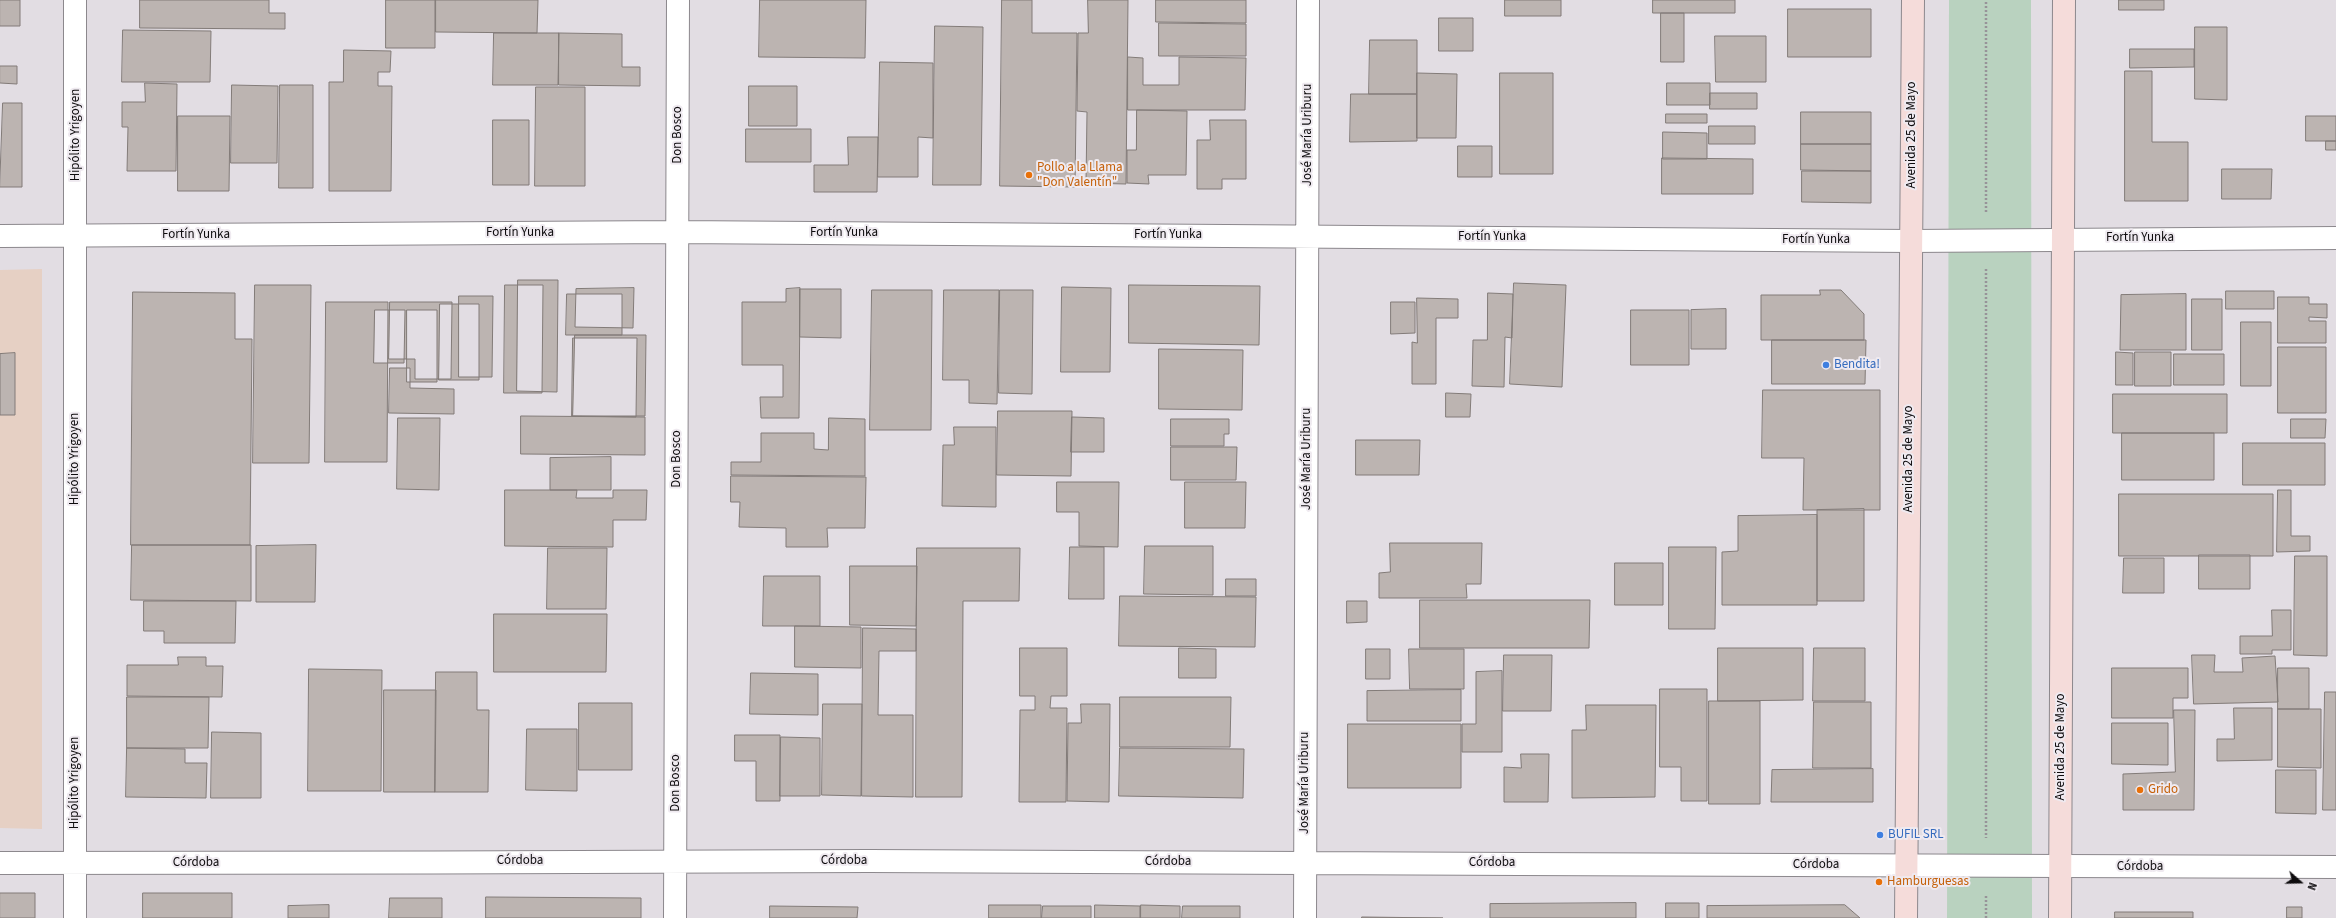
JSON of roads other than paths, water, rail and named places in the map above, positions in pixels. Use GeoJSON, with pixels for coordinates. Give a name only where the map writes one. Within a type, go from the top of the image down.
{"type":"FeatureCollection","features":[{"type":"Feature","properties":{"kind":"main road","name":"Avenida 25 de Mayo"},"geometry":{"type":"LineString","coordinates":[[1906,918],[1913,0]]}},
{"type":"Feature","properties":{"kind":"main road","name":"Avenida 25 de Mayo"},"geometry":{"type":"LineString","coordinates":[[2060,918],[2064,0]]}},
{"type":"Feature","properties":{"kind":"street","name":"Hipólito Yrigoyen"},"geometry":{"type":"LineString","coordinates":[[74,918],[76,236],[75,0]]}},
{"type":"Feature","properties":{"kind":"street","name":"Don Bosco"},"geometry":{"type":"LineString","coordinates":[[675,918],[678,0]]}},
{"type":"Feature","properties":{"kind":"street","name":"José María Uriburu"},"geometry":{"type":"LineString","coordinates":[[1305,918],[1308,0]]}},
{"type":"Feature","properties":{"kind":"street","name":"Fortín Yunka"},"geometry":{"type":"LineString","coordinates":[[0,236],[677,232],[1308,235],[1911,241],[2063,238],[2336,238]]}},
{"type":"Feature","properties":{"kind":"street","name":"Córdoba"},"geometry":{"type":"LineString","coordinates":[[0,862],[75,863],[676,860],[1305,862],[2060,868],[2336,867]]}},
{"type":"Feature","properties":{"kind":"place","name":"Pollo a la Llama \"Don Valentín\""},"geometry":{"type":"Point","coordinates":[1029,175]}},
{"type":"Feature","properties":{"kind":"place","name":"Bendita!"},"geometry":{"type":"Point","coordinates":[1826,365]}},
{"type":"Feature","properties":{"kind":"place","name":"Grido"},"geometry":{"type":"Point","coordinates":[2140,790]}},
{"type":"Feature","properties":{"kind":"place","name":"BUFIL SRL"},"geometry":{"type":"Point","coordinates":[1880,835]}},
{"type":"Feature","properties":{"kind":"place","name":"Hamburguesas"},"geometry":{"type":"Point","coordinates":[1879,882]}}]}
